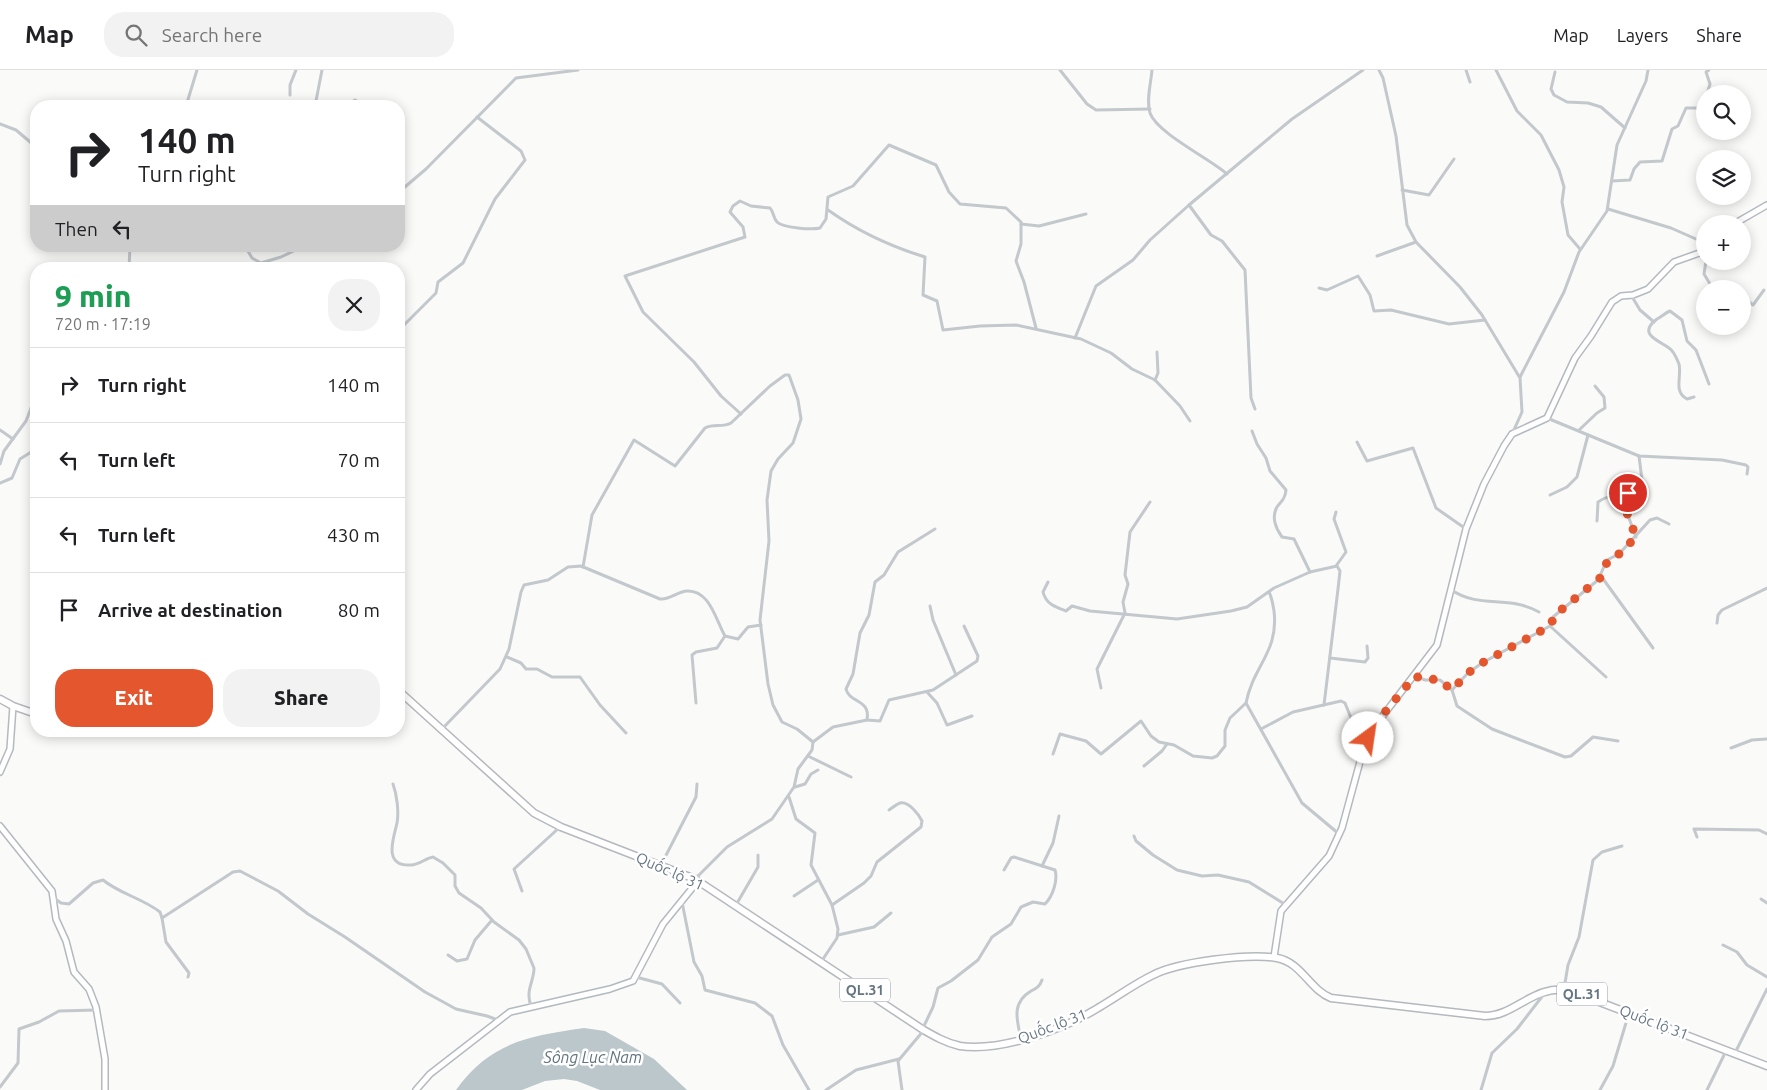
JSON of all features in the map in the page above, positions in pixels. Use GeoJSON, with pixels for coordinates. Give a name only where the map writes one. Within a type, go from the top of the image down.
{"type":"FeatureCollection","features":[{"type":"Feature","properties":{"kind":"highway","name":"Quốc lộ 31"},"geometry":{"type":"LineString","coordinates":[[405,697],[520,803],[543,818],[561,827],[697,880],[923,1029],[960,1046],[993,1045],[1021,1039],[1074,1021],[1152,975],[1165,970],[1212,960],[1274,957],[1285,960],[1296,967],[1326,996],[1375,1004],[1492,1016],[1503,1013],[1526,998],[1564,989],[1580,993],[1767,1066]]}},
{"type":"Feature","properties":{"kind":"highway"},"geometry":{"type":"LineString","coordinates":[[2,700],[12,706],[30,712]]}},
{"type":"Feature","properties":{"kind":"street"},"geometry":{"type":"LineString","coordinates":[[188,100],[197,70]]}},
{"type":"Feature","properties":{"kind":"street"},"geometry":{"type":"LineString","coordinates":[[290,95],[290,85],[296,70]]}},
{"type":"Feature","properties":{"kind":"street"},"geometry":{"type":"LineString","coordinates":[[316,100],[322,70]]}},
{"type":"Feature","properties":{"kind":"street"},"geometry":{"type":"LineString","coordinates":[[405,187],[424,172],[518,77],[578,70]]}},
{"type":"Feature","properties":{"kind":"street"},"geometry":{"type":"LineString","coordinates":[[1060,70],[1087,104],[1096,110],[1150,108]]}},
{"type":"Feature","properties":{"kind":"street"},"geometry":{"type":"LineString","coordinates":[[1152,70],[1150,108],[1153,118],[1162,127],[1227,174]]}},
{"type":"Feature","properties":{"kind":"street"},"geometry":{"type":"LineString","coordinates":[[1075,338],[1094,287],[1133,260],[1150,240],[1189,205],[1292,119],[1363,70]]}},
{"type":"Feature","properties":{"kind":"street"},"geometry":{"type":"LineString","coordinates":[[1274,957],[1279,915],[1329,856],[1340,834],[1361,758],[1372,730],[1437,645],[1466,529],[1484,484],[1522,412],[1520,378],[1485,320],[1460,288],[1416,242],[1407,225],[1396,136],[1383,78],[1379,70]]}},
{"type":"Feature","properties":{"kind":"street"},"geometry":{"type":"LineString","coordinates":[[1466,70],[1470,82]]}},
{"type":"Feature","properties":{"kind":"street"},"geometry":{"type":"LineString","coordinates":[[1496,70],[1517,111],[1541,134],[1559,170],[1564,187],[1562,202],[1568,235],[1580,249]]}},
{"type":"Feature","properties":{"kind":"street"},"geometry":{"type":"LineString","coordinates":[[1520,378],[1564,292],[1580,249],[1594,232],[1608,209],[1616,148],[1646,81],[1648,70]]}},
{"type":"Feature","properties":{"kind":"street"},"geometry":{"type":"LineString","coordinates":[[1709,70],[1706,72],[1710,85]]}},
{"type":"Feature","properties":{"kind":"street"},"geometry":{"type":"LineString","coordinates":[[1555,72],[1551,89],[1554,95],[1568,102],[1588,103],[1601,107],[1625,128]]}},
{"type":"Feature","properties":{"kind":"street"},"geometry":{"type":"LineString","coordinates":[[1612,181],[1630,180],[1634,169],[1640,162],[1662,161],[1672,129],[1678,126],[1686,108],[1696,108]]}},
{"type":"Feature","properties":{"kind":"street"},"geometry":{"type":"LineString","coordinates":[[405,324],[436,293],[438,282],[464,263],[495,199],[525,160],[521,151],[478,117]]}},
{"type":"Feature","properties":{"kind":"street"},"geometry":{"type":"LineString","coordinates":[[0,124],[16,130],[30,143]]}},
{"type":"Feature","properties":{"kind":"street"},"geometry":{"type":"LineString","coordinates":[[741,414],[721,396],[694,362],[643,312],[625,276],[745,237],[745,230],[730,212],[733,206],[740,201],[751,206],[770,208],[778,223],[806,229],[820,228],[828,210],[828,197],[854,186],[887,146],[891,145],[903,153],[936,165],[943,176],[949,192],[960,204],[1006,208],[1022,224],[1039,226],[1086,214]]}},
{"type":"Feature","properties":{"kind":"street"},"geometry":{"type":"LineString","coordinates":[[1402,190],[1429,195],[1454,159]]}},
{"type":"Feature","properties":{"kind":"street"},"geometry":{"type":"LineString","coordinates":[[1189,205],[1211,235],[1222,241],[1245,270],[1251,398],[1256,409]]}},
{"type":"Feature","properties":{"kind":"street"},"geometry":{"type":"LineString","coordinates":[[1749,215],[1767,206]]}},
{"type":"Feature","properties":{"kind":"street"},"geometry":{"type":"LineString","coordinates":[[1608,209],[1671,228],[1696,239]]}},
{"type":"Feature","properties":{"kind":"street"},"geometry":{"type":"LineString","coordinates":[[828,210],[890,247],[925,257],[924,294],[937,301],[944,330],[995,325],[1036,328],[1064,337],[1075,338],[1111,353],[1132,369],[1155,380],[1180,406],[1190,421]]}},
{"type":"Feature","properties":{"kind":"street"},"geometry":{"type":"LineString","coordinates":[[1022,224],[1021,244],[1016,261],[1024,282],[1036,328]]}},
{"type":"Feature","properties":{"kind":"street"},"geometry":{"type":"LineString","coordinates":[[1378,256],[1416,242]]}},
{"type":"Feature","properties":{"kind":"street"},"geometry":{"type":"LineString","coordinates":[[248,252],[252,258],[259,262]]}},
{"type":"Feature","properties":{"kind":"street"},"geometry":{"type":"LineString","coordinates":[[264,262],[291,252]]}},
{"type":"Feature","properties":{"kind":"street"},"geometry":{"type":"LineString","coordinates":[[1512,434],[1547,418],[1572,362],[1593,333],[1604,312],[1616,299],[1652,286],[1674,262],[1696,254]]}},
{"type":"Feature","properties":{"kind":"street"},"geometry":{"type":"LineString","coordinates":[[1319,288],[1326,290],[1358,276],[1370,295],[1374,312],[1391,310],[1452,324],[1485,320]]}},
{"type":"Feature","properties":{"kind":"street"},"geometry":{"type":"LineString","coordinates":[[1751,304],[1764,290]]}},
{"type":"Feature","properties":{"kind":"street"},"geometry":{"type":"LineString","coordinates":[[1631,295],[1640,310],[1654,322]]}},
{"type":"Feature","properties":{"kind":"street"},"geometry":{"type":"LineString","coordinates":[[1694,397],[1687,400],[1682,396],[1678,384],[1678,362],[1671,349],[1650,334],[1650,326],[1654,322],[1670,311],[1682,320],[1688,343],[1696,350],[1709,384]]}},
{"type":"Feature","properties":{"kind":"street"},"geometry":{"type":"LineString","coordinates":[[1155,380],[1158,373],[1157,352]]}},
{"type":"Feature","properties":{"kind":"street"},"geometry":{"type":"LineString","coordinates":[[583,567],[592,515],[634,440],[675,466],[705,428],[711,425],[726,426],[783,376],[788,374],[791,377],[800,411],[800,422],[793,443],[775,463],[770,476],[767,500],[769,541],[760,625],[768,684],[774,708],[782,722],[798,728],[813,742]]}},
{"type":"Feature","properties":{"kind":"street"},"geometry":{"type":"LineString","coordinates":[[1579,430],[1605,408],[1604,397],[1595,386]]}},
{"type":"Feature","properties":{"kind":"street"},"geometry":{"type":"LineString","coordinates":[[0,464],[2,455],[26,421],[30,411]]}},
{"type":"Feature","properties":{"kind":"street"},"geometry":{"type":"LineString","coordinates":[[1547,418],[1638,456],[1722,460],[1746,465],[1748,467],[1747,474]]}},
{"type":"Feature","properties":{"kind":"street"},"geometry":{"type":"LineString","coordinates":[[0,430],[13,439]]}},
{"type":"Feature","properties":{"kind":"street"},"geometry":{"type":"LineString","coordinates":[[1252,431],[1257,444],[1266,458],[1270,471],[1286,490],[1283,502],[1277,506],[1274,518],[1276,528],[1282,537],[1294,538],[1310,572]]}},
{"type":"Feature","properties":{"kind":"street"},"geometry":{"type":"LineString","coordinates":[[1550,495],[1567,487],[1577,477],[1588,435]]}},
{"type":"Feature","properties":{"kind":"street"},"geometry":{"type":"LineString","coordinates":[[1357,442],[1367,462],[1413,448],[1436,508],[1466,529]]}},
{"type":"Feature","properties":{"kind":"street"},"geometry":{"type":"LineString","coordinates":[[0,482],[12,478],[20,459],[30,453]]}},
{"type":"Feature","properties":{"kind":"street"},"geometry":{"type":"LineString","coordinates":[[1597,521],[1598,502],[1604,498],[1628,493],[1642,480],[1638,456]]}},
{"type":"Feature","properties":{"kind":"street"},"geometry":{"type":"LineString","coordinates":[[1628,493],[1627,513],[1636,537]]}},
{"type":"Feature","properties":{"kind":"street"},"geometry":{"type":"LineString","coordinates":[[1101,688],[1097,669],[1125,613],[1123,602],[1128,584],[1125,575],[1130,532],[1150,502]]}},
{"type":"Feature","properties":{"kind":"street"},"geometry":{"type":"LineString","coordinates":[[1048,582],[1043,594],[1046,600],[1053,606],[1066,611],[1072,606],[1090,611],[1177,619],[1240,609],[1310,572],[1336,566],[1346,552],[1334,519],[1336,512]]}},
{"type":"Feature","properties":{"kind":"street"},"geometry":{"type":"LineString","coordinates":[[1452,690],[1468,673],[1482,663],[1550,626],[1555,615],[1601,576],[1608,560],[1619,554],[1654,518],[1669,524]]}},
{"type":"Feature","properties":{"kind":"street"},"geometry":{"type":"LineString","coordinates":[[867,720],[868,713],[863,704],[850,696],[846,688],[852,674],[860,633],[870,612],[873,585],[876,580],[884,575],[898,552],[935,529]]}},
{"type":"Feature","properties":{"kind":"street"},"geometry":{"type":"LineString","coordinates":[[441,730],[493,678],[507,657],[524,585],[548,580],[568,566],[583,567],[660,599],[667,599],[686,591],[697,594],[709,603],[725,636]]}},
{"type":"Feature","properties":{"kind":"street"},"geometry":{"type":"LineString","coordinates":[[1324,705],[1340,572],[1336,566]]}},
{"type":"Feature","properties":{"kind":"street"},"geometry":{"type":"LineString","coordinates":[[1601,576],[1653,648]]}},
{"type":"Feature","properties":{"kind":"street"},"geometry":{"type":"LineString","coordinates":[[1717,623],[1718,615],[1722,610],[1767,588]]}},
{"type":"Feature","properties":{"kind":"street"},"geometry":{"type":"LineString","coordinates":[[1450,589],[1466,599],[1502,600],[1530,607],[1539,612]]}},
{"type":"Feature","properties":{"kind":"street"},"geometry":{"type":"LineString","coordinates":[[1053,754],[1060,734],[1086,742],[1101,754],[1140,722],[1145,724],[1153,737],[1167,744],[1174,744],[1193,756],[1215,757],[1225,746],[1228,721],[1246,703],[1254,677],[1269,653],[1275,636],[1275,619],[1269,592]]}},
{"type":"Feature","properties":{"kind":"street"},"geometry":{"type":"LineString","coordinates":[[930,606],[933,620],[956,674]]}},
{"type":"Feature","properties":{"kind":"street"},"geometry":{"type":"LineString","coordinates":[[725,636],[738,639],[748,627],[760,625]]}},
{"type":"Feature","properties":{"kind":"street"},"geometry":{"type":"LineString","coordinates":[[416,1090],[423,1080],[510,1012],[629,984],[636,977],[661,927],[697,880],[727,847],[772,820],[794,787],[798,769],[808,756],[813,742],[833,727],[867,720],[881,720],[891,699],[927,692],[941,686],[978,659],[964,626]]}},
{"type":"Feature","properties":{"kind":"street"},"geometry":{"type":"LineString","coordinates":[[1550,626],[1606,677]]}},
{"type":"Feature","properties":{"kind":"street"},"geometry":{"type":"LineString","coordinates":[[696,703],[692,655],[696,652],[717,648],[725,636]]}},
{"type":"Feature","properties":{"kind":"street"},"geometry":{"type":"LineString","coordinates":[[1330,658],[1365,662],[1368,658],[1367,646]]}},
{"type":"Feature","properties":{"kind":"street"},"geometry":{"type":"LineString","coordinates":[[507,657],[526,668],[535,668],[552,677],[580,677],[600,705],[626,733]]}},
{"type":"Feature","properties":{"kind":"street"},"geometry":{"type":"LineString","coordinates":[[1415,676],[1425,680],[1438,679],[1452,690],[1454,704],[1473,718],[1510,737],[1565,757],[1568,757],[1593,737],[1600,736],[1618,741]]}},
{"type":"Feature","properties":{"kind":"street"},"geometry":{"type":"LineString","coordinates":[[927,692],[937,703],[947,725],[972,716]]}},
{"type":"Feature","properties":{"kind":"street"},"geometry":{"type":"LineString","coordinates":[[1262,730],[1293,712],[1344,702],[1351,718],[1372,730]]}},
{"type":"Feature","properties":{"kind":"street"},"geometry":{"type":"LineString","coordinates":[[1246,703],[1302,803],[1340,834]]}},
{"type":"Feature","properties":{"kind":"street"},"geometry":{"type":"LineString","coordinates":[[0,772],[10,750],[12,706]]}},
{"type":"Feature","properties":{"kind":"street"},"geometry":{"type":"LineString","coordinates":[[1731,748],[1752,740],[1767,739]]}},
{"type":"Feature","properties":{"kind":"street"},"geometry":{"type":"LineString","coordinates":[[1144,766],[1162,751],[1167,744]]}},
{"type":"Feature","properties":{"kind":"street"},"geometry":{"type":"LineString","coordinates":[[808,756],[851,777]]}},
{"type":"Feature","properties":{"kind":"street"},"geometry":{"type":"LineString","coordinates":[[794,787],[805,784],[811,774],[818,770]]}},
{"type":"Feature","properties":{"kind":"street"},"geometry":{"type":"LineString","coordinates":[[393,784],[398,821],[391,844],[397,860],[410,865],[433,857],[443,863],[454,875],[455,886],[459,893],[486,912],[492,920],[519,940],[531,959],[534,970],[527,998],[530,1006]]}},
{"type":"Feature","properties":{"kind":"street"},"geometry":{"type":"LineString","coordinates":[[661,865],[696,797],[697,784]]}},
{"type":"Feature","properties":{"kind":"street"},"geometry":{"type":"LineString","coordinates":[[789,796],[796,820],[815,833],[810,862],[832,905],[837,923],[838,935],[821,962]]}},
{"type":"Feature","properties":{"kind":"street"},"geometry":{"type":"LineString","coordinates":[[832,905],[864,883],[871,876],[877,862],[921,827],[922,821],[918,814],[904,804],[900,803],[889,810]]}},
{"type":"Feature","properties":{"kind":"street"},"geometry":{"type":"LineString","coordinates":[[1042,866],[1053,843],[1059,816]]}},
{"type":"Feature","properties":{"kind":"street"},"geometry":{"type":"LineString","coordinates":[[0,826],[48,884],[54,898],[56,919],[66,941],[74,972],[89,989],[97,1010],[105,1059],[106,1090]]}},
{"type":"Feature","properties":{"kind":"street"},"geometry":{"type":"LineString","coordinates":[[522,891],[514,868],[561,827]]}},
{"type":"Feature","properties":{"kind":"street"},"geometry":{"type":"LineString","coordinates":[[1697,837],[1694,829],[1698,828],[1712,830],[1759,830],[1767,834]]}},
{"type":"Feature","properties":{"kind":"street"},"geometry":{"type":"LineString","coordinates":[[1134,836],[1136,841],[1153,855],[1177,870],[1202,876],[1218,875],[1249,882],[1286,905]]}},
{"type":"Feature","properties":{"kind":"street"},"geometry":{"type":"LineString","coordinates":[[1564,989],[1568,967],[1579,937],[1593,860],[1602,852],[1622,846]]}},
{"type":"Feature","properties":{"kind":"street"},"geometry":{"type":"LineString","coordinates":[[736,905],[758,867],[758,854]]}},
{"type":"Feature","properties":{"kind":"street"},"geometry":{"type":"LineString","coordinates":[[902,1090],[898,1069],[899,1059],[923,1029],[933,1007],[938,988],[952,981],[978,960],[992,937],[1011,924],[1021,907],[1033,902],[1045,904],[1048,901],[1056,872],[1054,869],[1012,857],[1004,870]]}},
{"type":"Feature","properties":{"kind":"street"},"geometry":{"type":"LineString","coordinates":[[162,918],[233,872],[242,872],[278,892],[426,992],[456,1009],[498,1020]]}},
{"type":"Feature","properties":{"kind":"street"},"geometry":{"type":"LineString","coordinates":[[54,898],[61,903],[69,904],[93,883],[103,880],[115,889],[136,897],[155,908],[160,912],[162,918],[166,942],[189,972],[188,977]]}},
{"type":"Feature","properties":{"kind":"street"},"geometry":{"type":"LineString","coordinates":[[794,896],[818,880]]}},
{"type":"Feature","properties":{"kind":"street"},"geometry":{"type":"LineString","coordinates":[[1761,899],[1767,903]]}},
{"type":"Feature","properties":{"kind":"street"},"geometry":{"type":"LineString","coordinates":[[682,901],[694,962],[702,976],[705,990],[755,1003],[774,1018],[783,1046],[809,1090]]}},
{"type":"Feature","properties":{"kind":"street"},"geometry":{"type":"LineString","coordinates":[[838,935],[874,927],[891,914]]}},
{"type":"Feature","properties":{"kind":"street"},"geometry":{"type":"LineString","coordinates":[[448,955],[457,961],[466,959],[476,940],[492,920]]}},
{"type":"Feature","properties":{"kind":"street"},"geometry":{"type":"LineString","coordinates":[[1722,946],[1739,954],[1747,965],[1767,977]]}},
{"type":"Feature","properties":{"kind":"street"},"geometry":{"type":"LineString","coordinates":[[636,977],[662,984],[680,1003]]}},
{"type":"Feature","properties":{"kind":"street"},"geometry":{"type":"LineString","coordinates":[[1021,1039],[1016,1014],[1017,1007],[1024,997],[1040,985],[1042,980]]}},
{"type":"Feature","properties":{"kind":"street"},"geometry":{"type":"LineString","coordinates":[[1734,1053],[1767,989]]}},
{"type":"Feature","properties":{"kind":"street"},"geometry":{"type":"LineString","coordinates":[[1481,1090],[1492,1053],[1513,1034],[1546,992]]}},
{"type":"Feature","properties":{"kind":"street"},"geometry":{"type":"LineString","coordinates":[[0,1087],[18,1063],[19,1029],[39,1022],[59,1011],[97,1010]]}},
{"type":"Feature","properties":{"kind":"street"},"geometry":{"type":"LineString","coordinates":[[1600,1090],[1613,1066],[1629,1013]]}},
{"type":"Feature","properties":{"kind":"street"},"geometry":{"type":"LineString","coordinates":[[1707,1090],[1726,1051]]}},
{"type":"Feature","properties":{"kind":"street"},"geometry":{"type":"LineString","coordinates":[[826,1090],[856,1070],[899,1059]]}},
{"type":"Feature","properties":{"kind":"water","name":"Sông Lục Nam"},"geometry":{"type":"Polygon","coordinates":[[[584,1028],[605,1031],[654,1059],[687,1090],[600,1090],[577,1081],[564,1079],[545,1081],[522,1090],[456,1090],[469,1074],[497,1051],[528,1038],[584,1028]]]}},
{"type":"Feature","properties":{"kind":"route"},"geometry":{"type":"LineString","coordinates":[[1368,738],[1384,712],[1415,676],[1425,680],[1437,678],[1452,690],[1468,673],[1482,663],[1550,626],[1555,615],[1600,578],[1604,564],[1609,559],[1618,555],[1636,537],[1627,513],[1628,493]]}}]}
